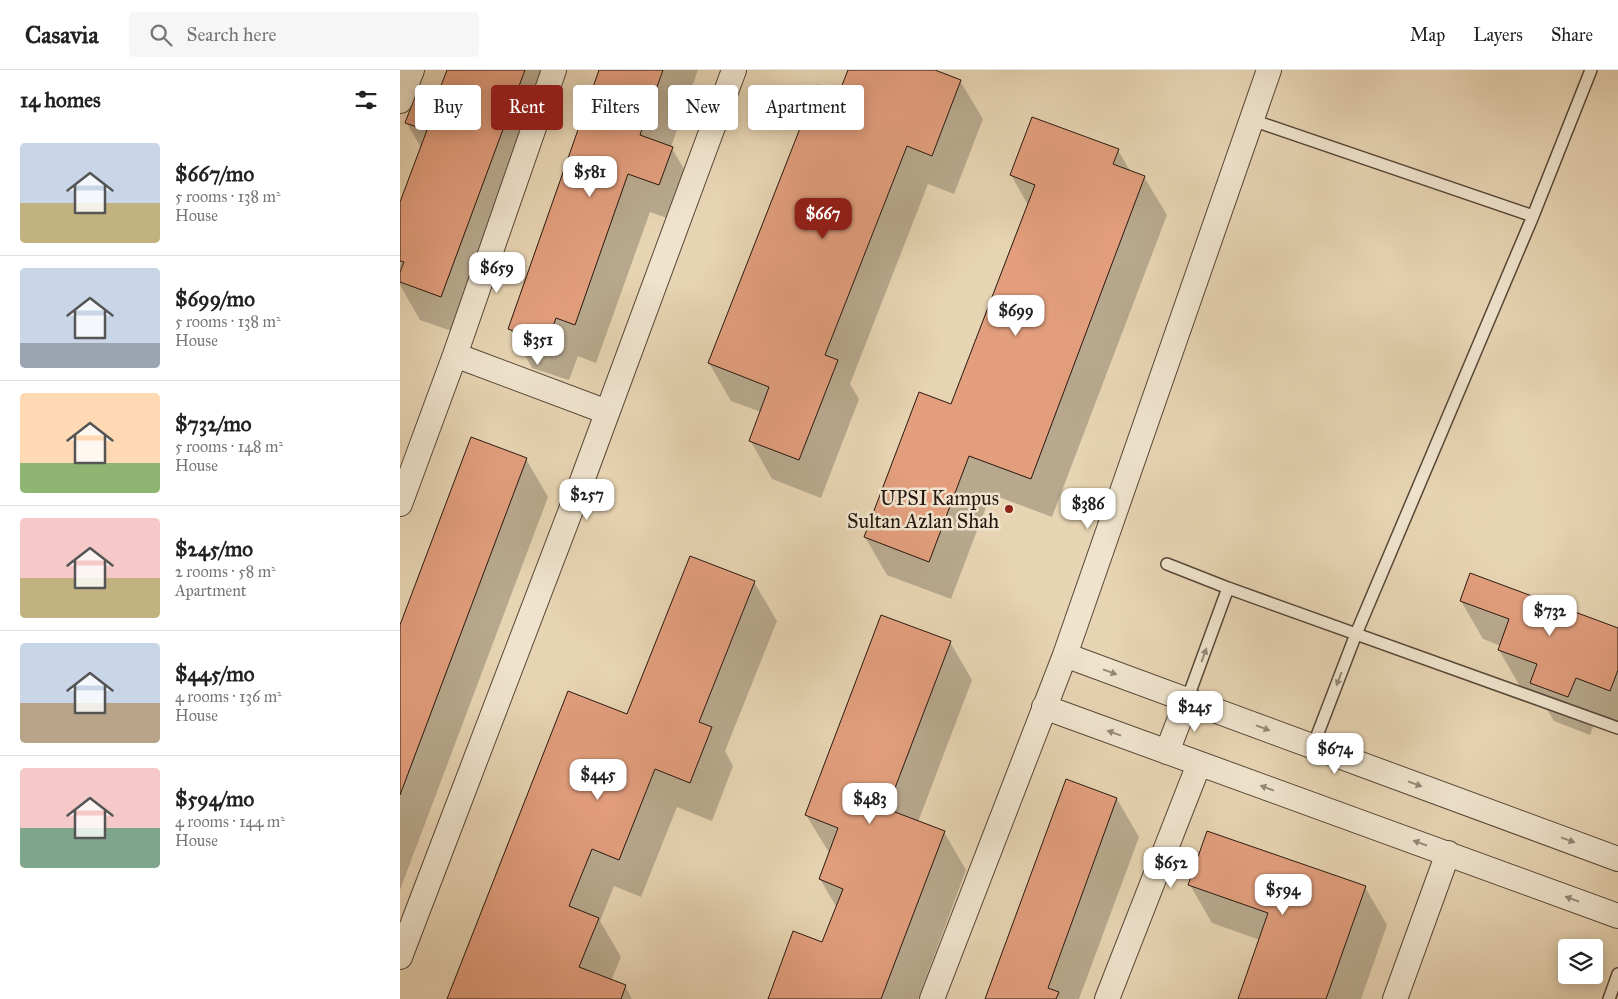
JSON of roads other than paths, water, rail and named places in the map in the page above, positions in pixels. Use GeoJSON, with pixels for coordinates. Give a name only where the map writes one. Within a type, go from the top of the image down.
{"type":"FeatureCollection","features":[{"type":"Feature","properties":{"kind":"street"},"geometry":{"type":"LineString","coordinates":[[400,101],[412,70]]}},
{"type":"Feature","properties":{"kind":"street"},"geometry":{"type":"LineString","coordinates":[[400,504],[455,355],[554,70]]}},
{"type":"Feature","properties":{"kind":"street"},"geometry":{"type":"LineString","coordinates":[[400,957],[607,412],[734,70]]}},
{"type":"Feature","properties":{"kind":"street"},"geometry":{"type":"LineString","coordinates":[[932,999],[1064,655],[1269,70]]}},
{"type":"Feature","properties":{"kind":"street"},"geometry":{"type":"LineString","coordinates":[[455,355],[607,412]]}},
{"type":"Feature","properties":{"kind":"street"},"geometry":{"type":"LineString","coordinates":[[1064,655],[1618,859]]}},
{"type":"Feature","properties":{"kind":"street"},"geometry":{"type":"LineString","coordinates":[[1167,752],[1187,700]]}},
{"type":"Feature","properties":{"kind":"street"},"geometry":{"type":"LineString","coordinates":[[1044,707],[1618,916]]}},
{"type":"Feature","properties":{"kind":"street"},"geometry":{"type":"LineString","coordinates":[[1107,999],[1199,764]]}},
{"type":"Feature","properties":{"kind":"street"},"geometry":{"type":"LineString","coordinates":[[1395,999],[1448,853]]}},
{"type":"Feature","properties":{"kind":"lane"},"geometry":{"type":"LineString","coordinates":[[1313,746],[1356,634],[1533,216],[1591,70]]}},
{"type":"Feature","properties":{"kind":"lane"},"geometry":{"type":"LineString","coordinates":[[1252,120],[1533,216]]}},
{"type":"Feature","properties":{"kind":"lane"},"geometry":{"type":"LineString","coordinates":[[1167,564],[1228,588],[1618,728]]}},
{"type":"Feature","properties":{"kind":"lane"},"geometry":{"type":"LineString","coordinates":[[1187,700],[1228,588]]}},
{"type":"Feature","properties":{"kind":"lane"},"geometry":{"type":"LineString","coordinates":[[1609,999],[1618,974]]}},
{"type":"Feature","properties":{"kind":"place","name":"UPSI Kampus Sultan Azlan Shah"},"geometry":{"type":"Point","coordinates":[1009,509]}}]}
